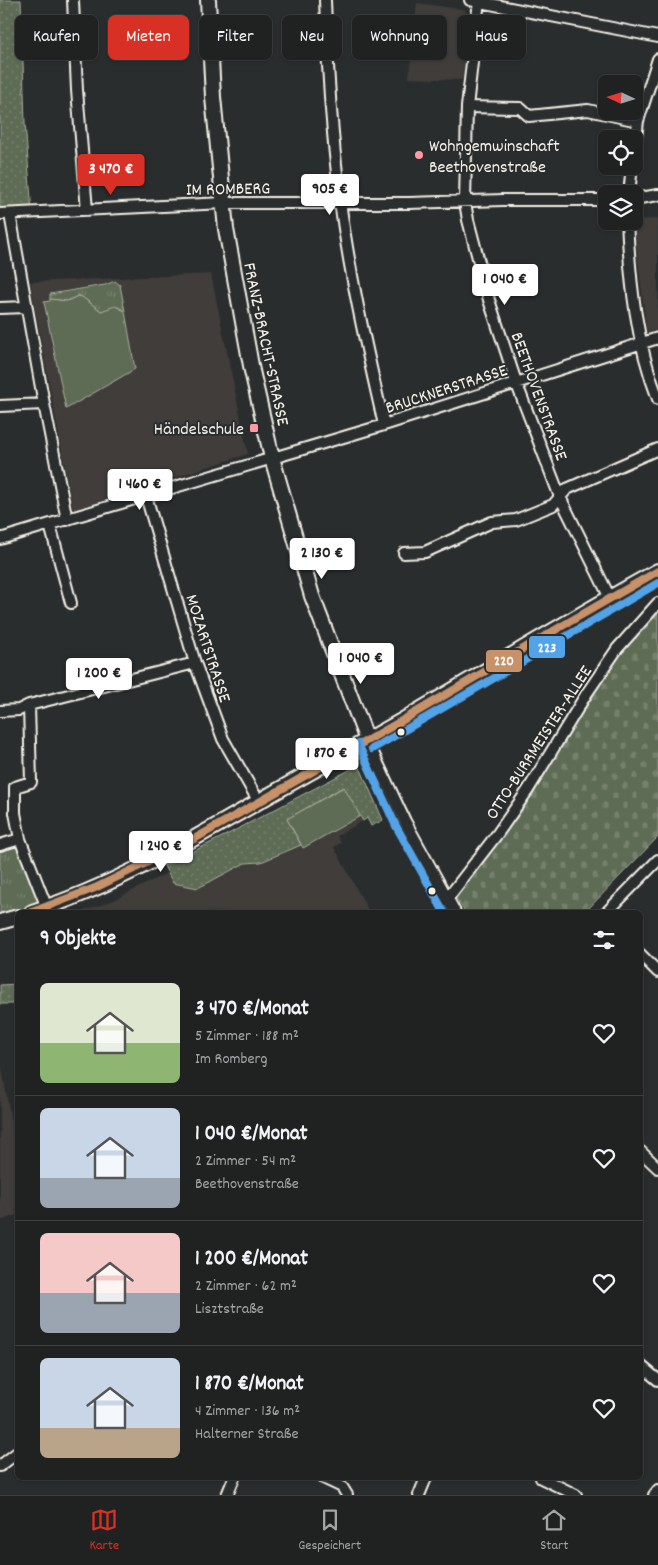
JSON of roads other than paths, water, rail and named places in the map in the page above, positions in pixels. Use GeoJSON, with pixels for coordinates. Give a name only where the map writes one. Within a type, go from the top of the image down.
{"type":"FeatureCollection","features":[{"type":"Feature","properties":{"kind":"street"},"geometry":{"type":"LineString","coordinates":[[73,0],[77,90],[87,210]]}},
{"type":"Feature","properties":{"kind":"street","name":"FRANZ-BRACHT-STRASSE"},"geometry":{"type":"LineString","coordinates":[[208,0],[213,97],[226,229],[246,343],[272,458],[312,596],[367,740]]}},
{"type":"Feature","properties":{"kind":"street"},"geometry":{"type":"LineString","coordinates":[[325,0],[332,125],[341,203],[360,322],[384,425]]}},
{"type":"Feature","properties":{"kind":"street"},"geometry":{"type":"LineString","coordinates":[[476,1],[658,37]]}},
{"type":"Feature","properties":{"kind":"street","name":"BEETHOVENSTRASSE"},"geometry":{"type":"LineString","coordinates":[[476,1],[467,107],[465,202],[468,220],[490,300],[516,382],[560,497],[610,598]]}},
{"type":"Feature","properties":{"kind":"street"},"geometry":{"type":"LineString","coordinates":[[637,130],[638,121],[658,59]]}},
{"type":"Feature","properties":{"kind":"street"},"geometry":{"type":"LineString","coordinates":[[467,107],[520,108],[529,116],[588,110],[638,121]]}},
{"type":"Feature","properties":{"kind":"street"},"geometry":{"type":"LineString","coordinates":[[643,198],[658,195]]}},
{"type":"Feature","properties":{"kind":"street","name":"IM ROMBERG"},"geometry":{"type":"LineString","coordinates":[[5,214],[224,203],[598,200]]}},
{"type":"Feature","properties":{"kind":"street"},"geometry":{"type":"LineString","coordinates":[[5,214],[26,307],[67,520]]}},
{"type":"Feature","properties":{"kind":"street"},"geometry":{"type":"LineString","coordinates":[[628,230],[632,289],[640,344],[658,399]]}},
{"type":"Feature","properties":{"kind":"street"},"geometry":{"type":"LineString","coordinates":[[0,308],[26,307]]}},
{"type":"Feature","properties":{"kind":"street","name":"BRUCKNERSTRASSE"},"geometry":{"type":"LineString","coordinates":[[0,539],[384,425],[658,338]]}},
{"type":"Feature","properties":{"kind":"street"},"geometry":{"type":"LineString","coordinates":[[0,406],[44,404]]}},
{"type":"Feature","properties":{"kind":"street"},"geometry":{"type":"LineString","coordinates":[[404,553],[425,552],[492,522],[516,520],[553,505],[567,489],[658,449]]}},
{"type":"Feature","properties":{"kind":"street","name":"MOZARTSTRASSE"},"geometry":{"type":"LineString","coordinates":[[146,496],[195,664],[223,739],[259,802]]}},
{"type":"Feature","properties":{"kind":"street"},"geometry":{"type":"LineString","coordinates":[[50,525],[71,604]]}},
{"type":"Feature","properties":{"kind":"street"},"geometry":{"type":"LineString","coordinates":[[40,910],[118,879],[155,860],[367,740],[658,571]]}},
{"type":"Feature","properties":{"kind":"street","name":"OTTO-BURRMEISTER-ALLEE"},"geometry":{"type":"LineString","coordinates":[[446,899],[508,819],[554,750],[587,692],[617,649],[658,603]]}},
{"type":"Feature","properties":{"kind":"street"},"geometry":{"type":"LineString","coordinates":[[0,711],[19,710],[28,705],[195,664]]}},
{"type":"Feature","properties":{"kind":"street"},"geometry":{"type":"LineString","coordinates":[[28,705],[31,782],[15,787],[15,813],[20,839],[47,908]]}},
{"type":"Feature","properties":{"kind":"street"},"geometry":{"type":"LineString","coordinates":[[367,740],[405,821],[454,910]]}},
{"type":"Feature","properties":{"kind":"street"},"geometry":{"type":"LineString","coordinates":[[0,845],[20,839]]}},
{"type":"Feature","properties":{"kind":"street"},"geometry":{"type":"LineString","coordinates":[[609,910],[658,860]]}},
{"type":"Feature","properties":{"kind":"street"},"geometry":{"type":"LineString","coordinates":[[0,922],[15,918]]}},
{"type":"Feature","properties":{"kind":"street"},"geometry":{"type":"LineString","coordinates":[[643,957],[658,972]]}},
{"type":"Feature","properties":{"kind":"street"},"geometry":{"type":"LineString","coordinates":[[643,1154],[658,1168]]}},
{"type":"Feature","properties":{"kind":"street"},"geometry":{"type":"LineString","coordinates":[[643,1368],[658,1380]]}},
{"type":"Feature","properties":{"kind":"street"},"geometry":{"type":"LineString","coordinates":[[0,1466],[15,1454]]}},
{"type":"Feature","properties":{"kind":"street"},"geometry":{"type":"LineString","coordinates":[[227,1495],[233,1480]]}},
{"type":"Feature","properties":{"kind":"street"},"geometry":{"type":"LineString","coordinates":[[327,1480],[342,1487],[347,1495]]}},
{"type":"Feature","properties":{"kind":"street"},"geometry":{"type":"LineString","coordinates":[[419,1495],[425,1480]]}},
{"type":"Feature","properties":{"kind":"street"},"geometry":{"type":"LineString","coordinates":[[545,1480],[576,1495]]}},
{"type":"Feature","properties":{"kind":"street"},"geometry":{"type":"LineString","coordinates":[[654,1495],[658,1490]]}},
{"type":"Feature","properties":{"kind":"place","name":"Wohngemwinschaft Beethovenstraße"},"geometry":{"type":"Point","coordinates":[419,155]}},
{"type":"Feature","properties":{"kind":"place","name":"Händelschule"},"geometry":{"type":"Point","coordinates":[254,428]}}]}
